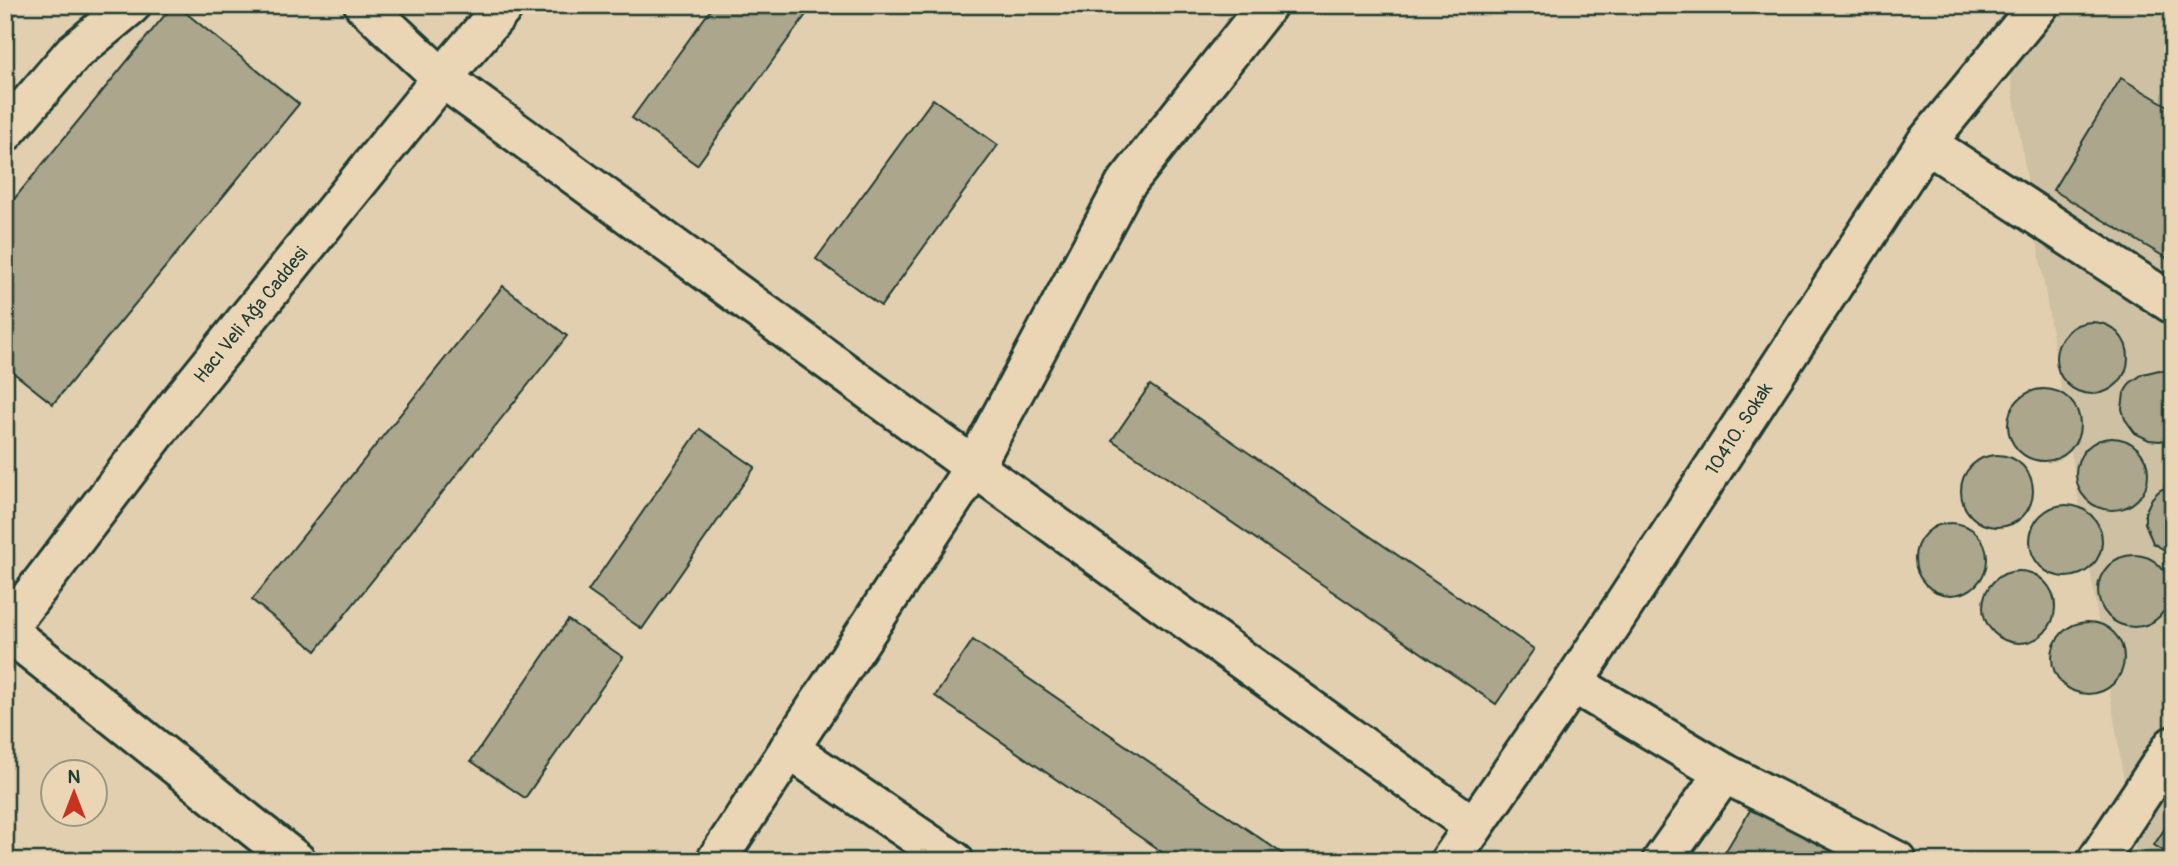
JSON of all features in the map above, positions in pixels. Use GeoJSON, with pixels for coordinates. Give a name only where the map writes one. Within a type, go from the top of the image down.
{"type":"FeatureCollection","features":[{"type":"Feature","properties":{"kind":"street"},"geometry":{"type":"LineString","coordinates":[[5,132],[74,53],[131,5]]}},
{"type":"Feature","properties":{"kind":"street"},"geometry":{"type":"LineString","coordinates":[[364,5],[442,78],[974,467],[1473,826]]}},
{"type":"Feature","properties":{"kind":"street","name":"Hacı Veli Ağa Caddesi"},"geometry":{"type":"LineString","coordinates":[[6,630],[176,407],[442,78],[505,5]]}},
{"type":"Feature","properties":{"kind":"street"},"geometry":{"type":"LineString","coordinates":[[716,861],[974,467],[1125,185],[1266,5]]}},
{"type":"Feature","properties":{"kind":"street"},"geometry":{"type":"LineString","coordinates":[[2005,44],[2016,5]]}},
{"type":"Feature","properties":{"kind":"street","name":"10410. Sokak"},"geometry":{"type":"LineString","coordinates":[[1450,861],[1573,683],[1926,143],[2039,5]]}},
{"type":"Feature","properties":{"kind":"street"},"geometry":{"type":"LineString","coordinates":[[1926,143],[2173,304]]}},
{"type":"Feature","properties":{"kind":"street"},"geometry":{"type":"LineString","coordinates":[[6,630],[296,861]]}},
{"type":"Feature","properties":{"kind":"street"},"geometry":{"type":"LineString","coordinates":[[1573,683],[1724,773],[1897,861]]}},
{"type":"Feature","properties":{"kind":"street"},"geometry":{"type":"LineString","coordinates":[[2097,861],[2173,746]]}},
{"type":"Feature","properties":{"kind":"street"},"geometry":{"type":"LineString","coordinates":[[789,749],[954,861]]}},
{"type":"Feature","properties":{"kind":"street"},"geometry":{"type":"LineString","coordinates":[[1662,861],[1724,773]]}},
{"type":"Feature","properties":{"kind":"shaded area"},"geometry":{"type":"Polygon","coordinates":[[[1999,5],[2173,5],[2173,861],[2137,861],[1999,5]]]}},
{"type":"Feature","properties":{"kind":"building"},"geometry":{"type":"Polygon","coordinates":[[[173,5],[299,104],[53,404],[5,366],[5,210],[173,5]]]}},
{"type":"Feature","properties":{"kind":"building"},"geometry":{"type":"Polygon","coordinates":[[[714,5],[813,5],[697,165],[632,118],[714,5]]]}},
{"type":"Feature","properties":{"kind":"building"},"geometry":{"type":"Polygon","coordinates":[[[2121,78],[2173,109],[2173,262],[2053,190],[2121,78]]]}},
{"type":"Feature","properties":{"kind":"building"},"geometry":{"type":"Polygon","coordinates":[[[933,99],[998,145],[881,306],[816,259],[933,99]]]}},
{"type":"Feature","properties":{"kind":"building"},"geometry":{"type":"Polygon","coordinates":[[[503,286],[567,336],[316,651],[252,600],[503,286]]]}},
{"type":"Feature","properties":{"kind":"building"},"geometry":{"type":"Polygon","coordinates":[[[2092,322],[2112,328],[2122,338],[2128,358],[2122,378],[2112,388],[2092,394],[2072,388],[2062,378],[2056,358],[2062,338],[2072,328],[2092,322]]]}},
{"type":"Feature","properties":{"kind":"building"},"geometry":{"type":"Polygon","coordinates":[[[2159,370],[2173,373],[2173,438],[2160,441],[2149,440],[2135,433],[2125,419],[2122,409],[2124,393],[2130,383],[2143,374],[2159,370]]]}},
{"type":"Feature","properties":{"kind":"building"},"geometry":{"type":"Polygon","coordinates":[[[1150,385],[1534,649],[1496,704],[1112,440],[1150,385]]]}},
{"type":"Feature","properties":{"kind":"building"},"geometry":{"type":"Polygon","coordinates":[[[2044,389],[2064,395],[2074,405],[2080,425],[2074,445],[2064,455],[2044,461],[2024,455],[2014,445],[2008,425],[2014,405],[2024,395],[2044,389]]]}},
{"type":"Feature","properties":{"kind":"building"},"geometry":{"type":"Polygon","coordinates":[[[700,429],[755,467],[642,629],[588,591],[700,429]]]}},
{"type":"Feature","properties":{"kind":"building"},"geometry":{"type":"Polygon","coordinates":[[[2112,438],[2132,444],[2142,454],[2148,474],[2142,494],[2132,504],[2112,510],[2092,504],[2082,494],[2076,474],[2082,454],[2092,444],[2112,438]]]}},
{"type":"Feature","properties":{"kind":"building"},"geometry":{"type":"Polygon","coordinates":[[[1997,455],[2017,461],[2027,471],[2033,491],[2027,511],[2017,521],[1997,527],[1977,521],[1967,511],[1961,491],[1967,471],[1977,461],[1997,455]]]}},
{"type":"Feature","properties":{"kind":"building"},"geometry":{"type":"Polygon","coordinates":[[[2173,485],[2173,555],[2153,543],[2145,523],[2145,513],[2152,498],[2160,490],[2173,485]]]}},
{"type":"Feature","properties":{"kind":"building"},"geometry":{"type":"Polygon","coordinates":[[[2066,505],[2086,511],[2096,521],[2102,541],[2096,561],[2086,571],[2066,577],[2046,571],[2036,561],[2030,541],[2036,521],[2046,511],[2066,505]]]}},
{"type":"Feature","properties":{"kind":"building"},"geometry":{"type":"Polygon","coordinates":[[[1951,523],[1971,529],[1981,539],[1987,559],[1981,579],[1971,589],[1951,595],[1931,589],[1921,579],[1915,559],[1921,539],[1931,529],[1951,523]]]}},
{"type":"Feature","properties":{"kind":"building"},"geometry":{"type":"Polygon","coordinates":[[[2134,555],[2154,561],[2164,571],[2170,591],[2164,611],[2154,621],[2134,627],[2114,621],[2104,611],[2098,591],[2104,571],[2114,561],[2134,555]]]}},
{"type":"Feature","properties":{"kind":"building"},"geometry":{"type":"Polygon","coordinates":[[[2019,571],[2039,577],[2049,587],[2055,607],[2049,627],[2039,637],[2019,643],[1999,637],[1989,627],[1983,607],[1989,587],[1999,577],[2019,571]]]}},
{"type":"Feature","properties":{"kind":"building"},"geometry":{"type":"Polygon","coordinates":[[[568,620],[623,657],[525,798],[471,761],[568,620]]]}},
{"type":"Feature","properties":{"kind":"building"},"geometry":{"type":"Polygon","coordinates":[[[2088,622],[2108,628],[2118,638],[2124,658],[2118,678],[2108,688],[2088,694],[2068,688],[2058,678],[2052,658],[2058,638],[2068,628],[2088,622]]]}},
{"type":"Feature","properties":{"kind":"building"},"geometry":{"type":"Polygon","coordinates":[[[973,640],[1293,861],[1175,861],[935,696],[973,640]]]}},
{"type":"Feature","properties":{"kind":"building"},"geometry":{"type":"Polygon","coordinates":[[[1758,797],[1853,847],[1846,861],[1721,859],[1758,797]]]}},
{"type":"Feature","properties":{"kind":"building"},"geometry":{"type":"Polygon","coordinates":[[[2173,816],[2173,857],[2154,845],[2173,816]]]}}]}
